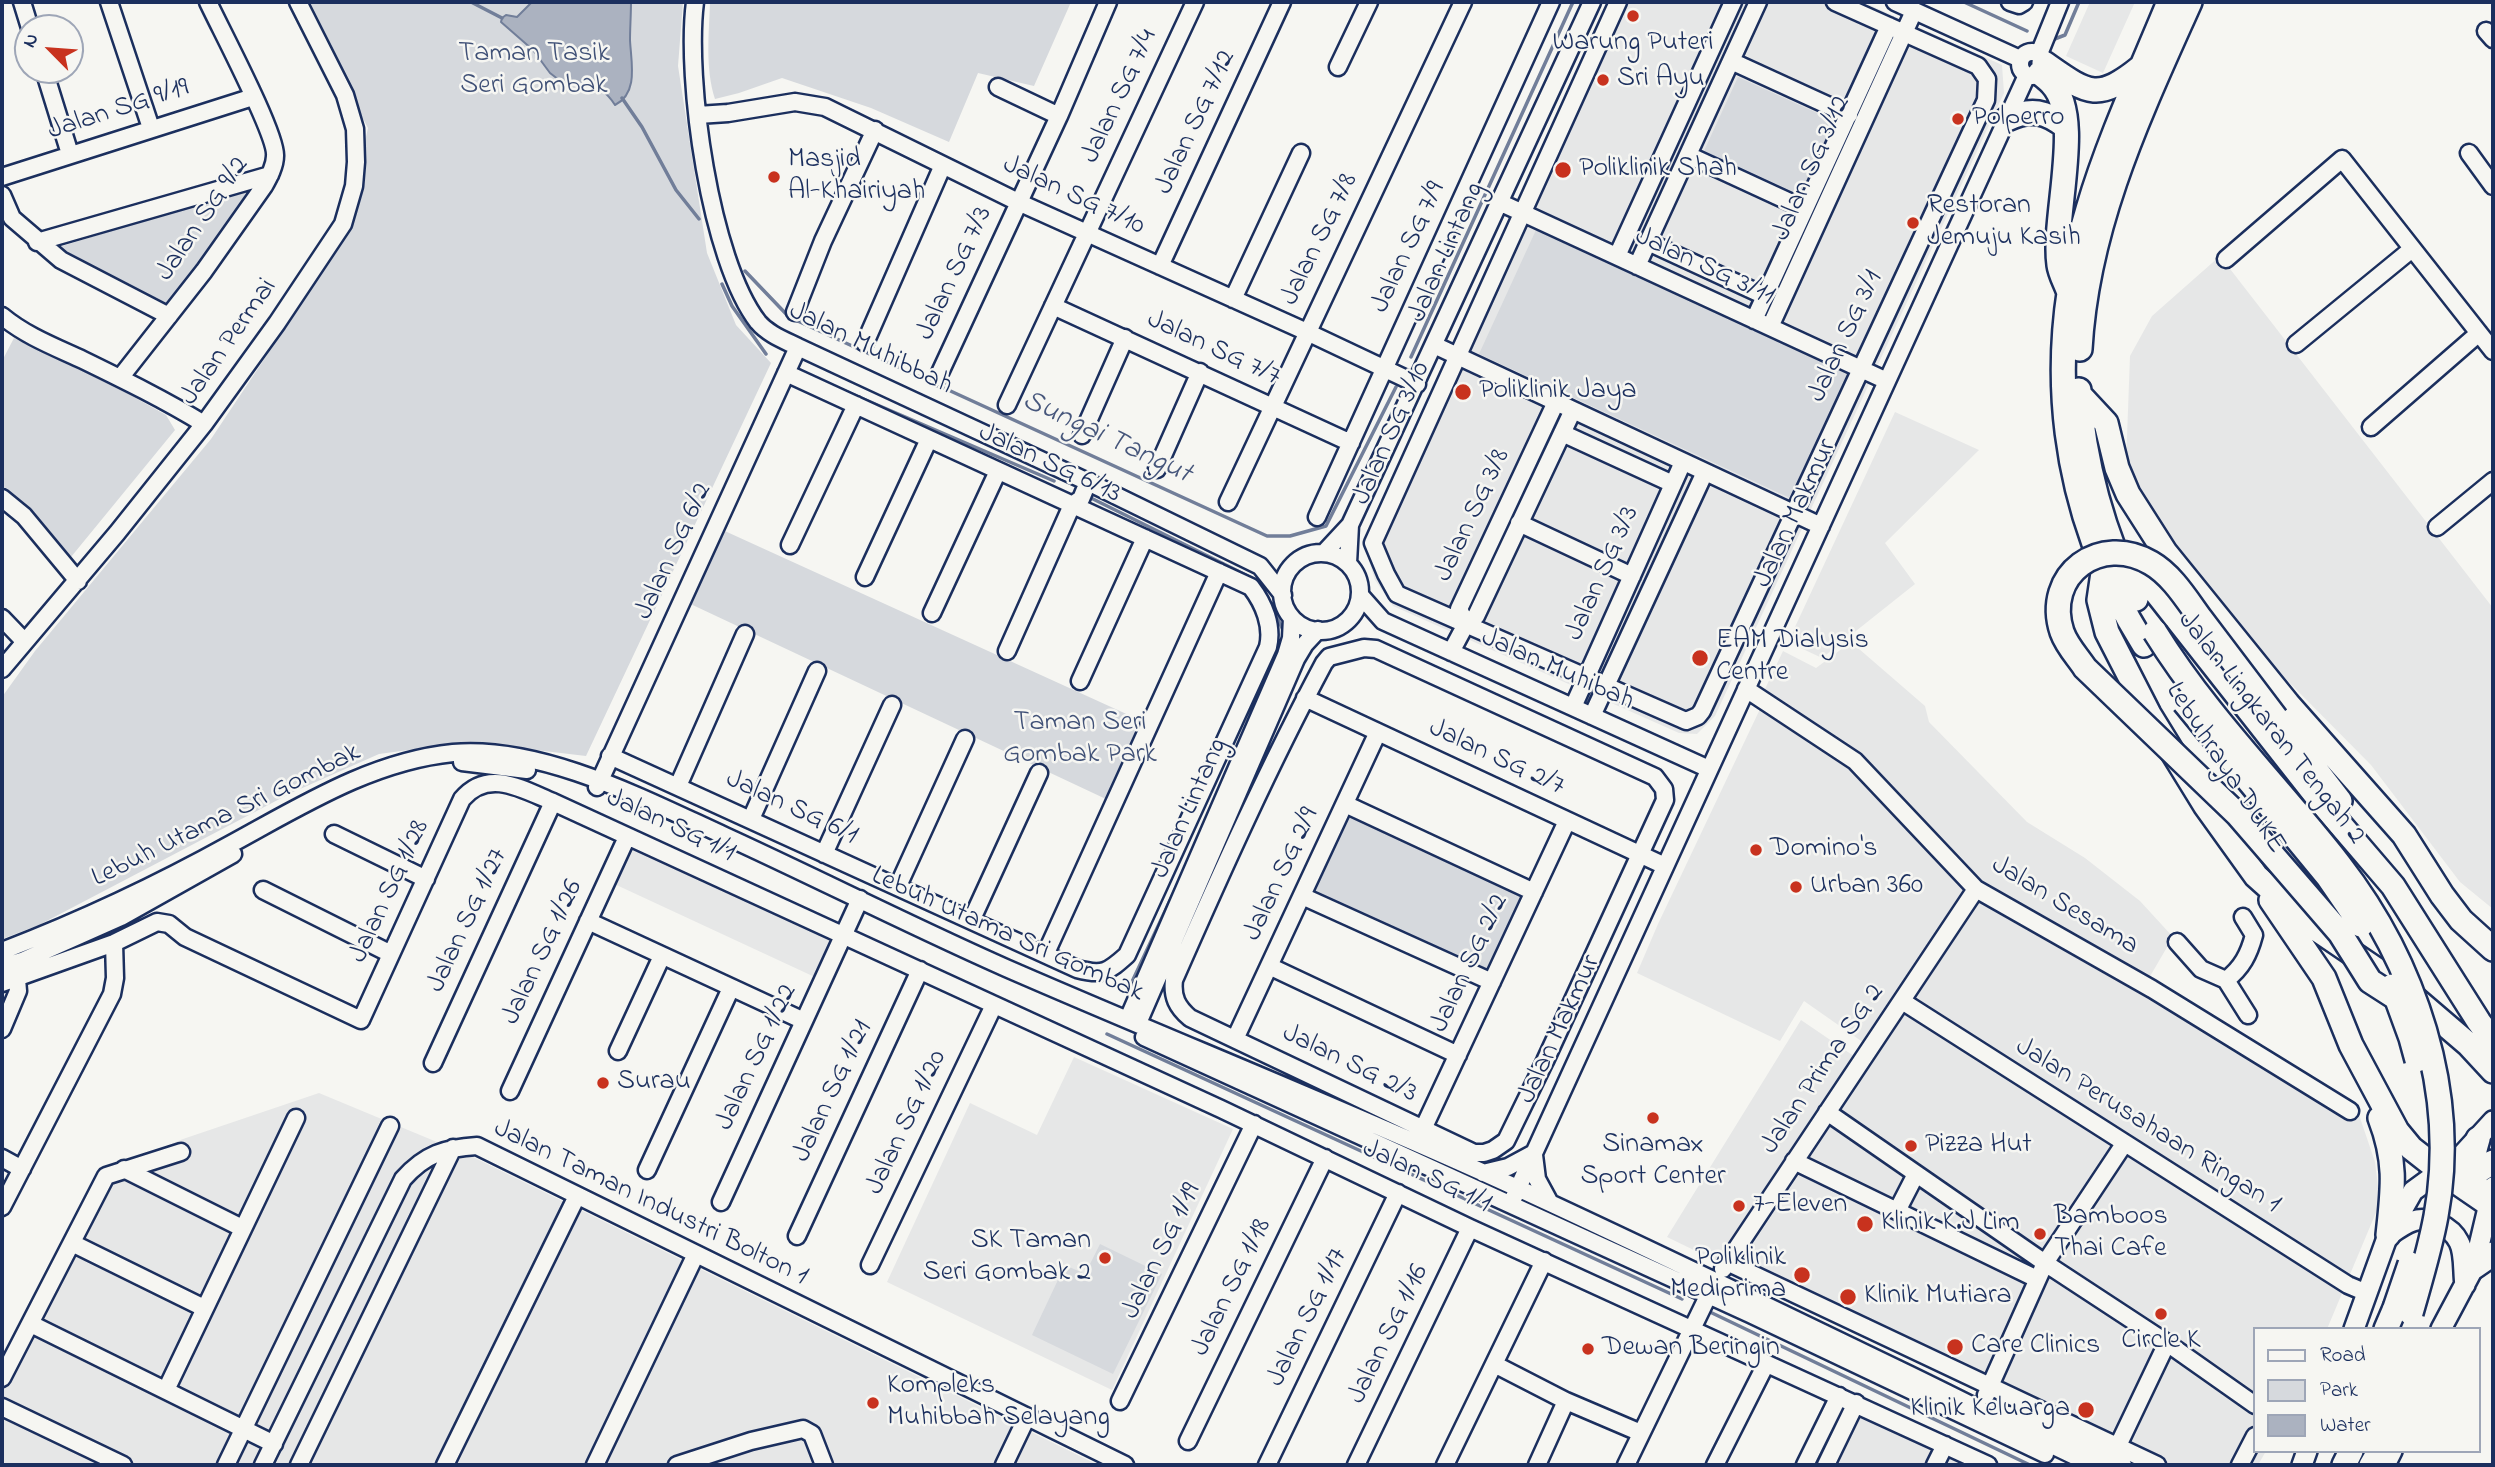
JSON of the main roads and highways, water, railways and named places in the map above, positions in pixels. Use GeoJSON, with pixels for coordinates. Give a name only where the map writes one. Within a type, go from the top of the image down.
{"type":"FeatureCollection","features":[{"type":"Feature","properties":{"kind":"highway","name":"Jalan Lingkaran Tengah 2"},"geometry":{"type":"LineString","coordinates":[[2169,2],[2098,178],[2080,241],[2069,292],[2064,351],[2065,426],[2083,514],[2150,639],[2207,732],[2328,877],[2371,939],[2398,999],[2417,1059],[2427,1151],[2421,1216],[2399,1320]]}},
{"type":"Feature","properties":{"kind":"highway","name":"Jalan Lingkaran Tengah 2"},"geometry":{"type":"LineString","coordinates":[[2114,570],[2095,489],[2079,394],[2081,330],[2089,271],[2103,215],[2125,151],[2190,2]]}},
{"type":"Feature","properties":{"kind":"highway"},"geometry":{"type":"LineString","coordinates":[[2069,292],[2059,267],[2057,233],[2066,156],[2066,127],[2060,99],[2053,85],[2037,66],[2083,88],[2104,91],[2121,84],[2142,66]]}},
{"type":"Feature","properties":{"kind":"highway"},"geometry":{"type":"LineString","coordinates":[[2007,119],[2032,111],[2047,114],[2066,127]]}},
{"type":"Feature","properties":{"kind":"highway"},"geometry":{"type":"LineString","coordinates":[[2079,394],[2106,423],[2117,468],[2128,494],[2165,552],[2288,704],[2404,835],[2461,920],[2493,949]]}},
{"type":"Feature","properties":{"kind":"highway"},"geometry":{"type":"LineString","coordinates":[[2393,887],[2375,846],[2177,587],[2156,566],[2128,553],[2097,554],[2083,561],[2063,586],[2059,600],[2062,631],[2069,646],[2085,668],[2238,815],[2340,933],[2370,981],[2398,999]]}},
{"type":"Feature","properties":{"kind":"highway","name":"Lebuhraya DUKE"},"geometry":{"type":"LineString","coordinates":[[2114,570],[2155,591],[2321,802],[2393,887],[2479,1022],[2490,1056],[2399,985],[2312,926],[2256,876],[2204,805],[2149,714],[2107,632],[2099,600],[2114,570]]}},
{"type":"Feature","properties":{"kind":"highway","name":"Jalan Lingkaran Tengah 2"},"geometry":{"type":"LineString","coordinates":[[2150,639],[2177,667],[2223,727],[2340,866],[2384,932],[2415,997],[2431,1054],[2438,1096],[2442,1151],[2436,1215],[2426,1264],[2399,1320]]}},
{"type":"Feature","properties":{"kind":"highway"},"geometry":{"type":"LineString","coordinates":[[2256,876],[2324,978],[2390,1149],[2394,1172],[2388,1235]]}},
{"type":"Feature","properties":{"kind":"highway"},"geometry":{"type":"LineString","coordinates":[[2351,1045],[2398,1132],[2411,1148],[2439,1170],[2492,1199]]}},
{"type":"Feature","properties":{"kind":"highway"},"geometry":{"type":"LineString","coordinates":[[2478,1139],[2471,1165],[2472,1175],[2479,1192],[2492,1199]]}},
{"type":"Feature","properties":{"kind":"highway"},"geometry":{"type":"LineString","coordinates":[[2439,1170],[2460,1177],[2472,1175],[2493,1162]]}},
{"type":"Feature","properties":{"kind":"highway"},"geometry":{"type":"LineString","coordinates":[[2470,1276],[2493,1254]]}},
{"type":"Feature","properties":{"kind":"main road"},"geometry":{"type":"LineString","coordinates":[[2355,1327],[2388,1235],[2413,1191],[2460,1156],[2493,1122]]}},
{"type":"Feature","properties":{"kind":"main road"},"geometry":{"type":"LineString","coordinates":[[2442,1327],[2470,1276],[2492,1199]]}},
{"type":"Feature","properties":{"kind":"main road"},"geometry":{"type":"LineString","coordinates":[[2388,1235],[2412,1221],[2424,1219],[2440,1224],[2452,1231],[2460,1243],[2470,1276]]}},
{"type":"Feature","properties":{"kind":"water"},"geometry":{"type":"Polygon","coordinates":[[[532,2],[631,2],[632,76],[628,93],[623,100],[615,105],[595,84],[570,84],[559,80],[550,73],[533,50],[501,22],[506,15],[517,17],[532,2]]]}},
{"type":"Feature","properties":{"kind":"waterway"},"geometry":{"type":"LineString","coordinates":[[471,2],[502,18]]}},
{"type":"Feature","properties":{"kind":"waterway","name":"Sungai Tangut"},"geometry":{"type":"LineString","coordinates":[[1411,357],[1573,2]]}},
{"type":"Feature","properties":{"kind":"waterway","name":"Sungai Tangut"},"geometry":{"type":"LineString","coordinates":[[1964,2],[2027,31]]}},
{"type":"Feature","properties":{"kind":"waterway","name":"Sungai Tangut"},"geometry":{"type":"LineString","coordinates":[[2052,40],[2065,35],[2079,2]]}},
{"type":"Feature","properties":{"kind":"waterway","name":"Sungai Tangut"},"geometry":{"type":"LineString","coordinates":[[622,98],[642,127],[676,190],[699,219]]}},
{"type":"Feature","properties":{"kind":"waterway","name":"Sungai Tangut"},"geometry":{"type":"LineString","coordinates":[[745,271],[789,317],[1267,536],[1290,536],[1326,526],[1396,387]]}},
{"type":"Feature","properties":{"kind":"waterway"},"geometry":{"type":"LineString","coordinates":[[722,284],[732,306],[766,354]]}},
{"type":"Feature","properties":{"kind":"waterway"},"geometry":{"type":"LineString","coordinates":[[824,382],[1054,481]]}},
{"type":"Feature","properties":{"kind":"waterway"},"geometry":{"type":"LineString","coordinates":[[1087,496],[1256,580],[1266,596]]}},
{"type":"Feature","properties":{"kind":"waterway"},"geometry":{"type":"LineString","coordinates":[[1270,603],[1284,632]]}},
{"type":"Feature","properties":{"kind":"waterway"},"geometry":{"type":"LineString","coordinates":[[1131,984],[1188,862]]}},
{"type":"Feature","properties":{"kind":"waterway"},"geometry":{"type":"LineString","coordinates":[[1107,1034],[1682,1299]]}},
{"type":"Feature","properties":{"kind":"waterway"},"geometry":{"type":"LineString","coordinates":[[1710,1312],[2030,1465]]}},
{"type":"Feature","properties":{"kind":"place","name":"Warung Puteri"},"geometry":{"type":"Point","coordinates":[1633,16]}},
{"type":"Feature","properties":{"kind":"place","name":"Sri Ayu"},"geometry":{"type":"Point","coordinates":[1603,80]}},
{"type":"Feature","properties":{"kind":"place","name":"Polperro"},"geometry":{"type":"Point","coordinates":[1958,119]}},
{"type":"Feature","properties":{"kind":"place","name":"Poliklinik Shah"},"geometry":{"type":"Point","coordinates":[1563,170]}},
{"type":"Feature","properties":{"kind":"place","name":"Masjid Al-Khairiyah"},"geometry":{"type":"Point","coordinates":[774,177]}},
{"type":"Feature","properties":{"kind":"place","name":"Restoran Jemuju Kasih"},"geometry":{"type":"Point","coordinates":[1913,223]}},
{"type":"Feature","properties":{"kind":"place","name":"Poliklinik Jaya"},"geometry":{"type":"Point","coordinates":[1463,392]}},
{"type":"Feature","properties":{"kind":"place","name":"EAM Dialysis Centre"},"geometry":{"type":"Point","coordinates":[1700,658]}},
{"type":"Feature","properties":{"kind":"place","name":"Domino's"},"geometry":{"type":"Point","coordinates":[1756,850]}},
{"type":"Feature","properties":{"kind":"place","name":"Urban 360"},"geometry":{"type":"Point","coordinates":[1796,887]}},
{"type":"Feature","properties":{"kind":"place","name":"Surau"},"geometry":{"type":"Point","coordinates":[603,1083]}},
{"type":"Feature","properties":{"kind":"place","name":"Sinamax Sport Center"},"geometry":{"type":"Point","coordinates":[1653,1118]}},
{"type":"Feature","properties":{"kind":"place","name":"Pizza Hut"},"geometry":{"type":"Point","coordinates":[1911,1146]}},
{"type":"Feature","properties":{"kind":"place","name":"7-Eleven"},"geometry":{"type":"Point","coordinates":[1739,1206]}},
{"type":"Feature","properties":{"kind":"place","name":"Klinik K.J Lim"},"geometry":{"type":"Point","coordinates":[1865,1224]}},
{"type":"Feature","properties":{"kind":"place","name":"Bamboos Thai Cafe"},"geometry":{"type":"Point","coordinates":[2040,1234]}},
{"type":"Feature","properties":{"kind":"place","name":"SK Taman Seri Gombak 2"},"geometry":{"type":"Point","coordinates":[1105,1258]}},
{"type":"Feature","properties":{"kind":"place","name":"Poliklinik Mediprima"},"geometry":{"type":"Point","coordinates":[1802,1275]}},
{"type":"Feature","properties":{"kind":"place","name":"Klinik Mutiara"},"geometry":{"type":"Point","coordinates":[1848,1297]}},
{"type":"Feature","properties":{"kind":"place","name":"Circle K"},"geometry":{"type":"Point","coordinates":[2161,1314]}},
{"type":"Feature","properties":{"kind":"place","name":"Care Clinics"},"geometry":{"type":"Point","coordinates":[1955,1347]}},
{"type":"Feature","properties":{"kind":"place","name":"Dewan Beringin"},"geometry":{"type":"Point","coordinates":[1588,1349]}},
{"type":"Feature","properties":{"kind":"place","name":"Kompleks Muhibbah Selayang"},"geometry":{"type":"Point","coordinates":[873,1403]}},
{"type":"Feature","properties":{"kind":"place","name":"Klinik Keluarga"},"geometry":{"type":"Point","coordinates":[2086,1410]}},
{"type":"Feature","properties":{"kind":"park label","name":"Taman Tasik Seri Gombak"},"geometry":{"type":"Point","coordinates":[534,71]}},
{"type":"Feature","properties":{"kind":"park label","name":"Taman Seri Gombak Park"},"geometry":{"type":"Point","coordinates":[1080,740]}}]}
